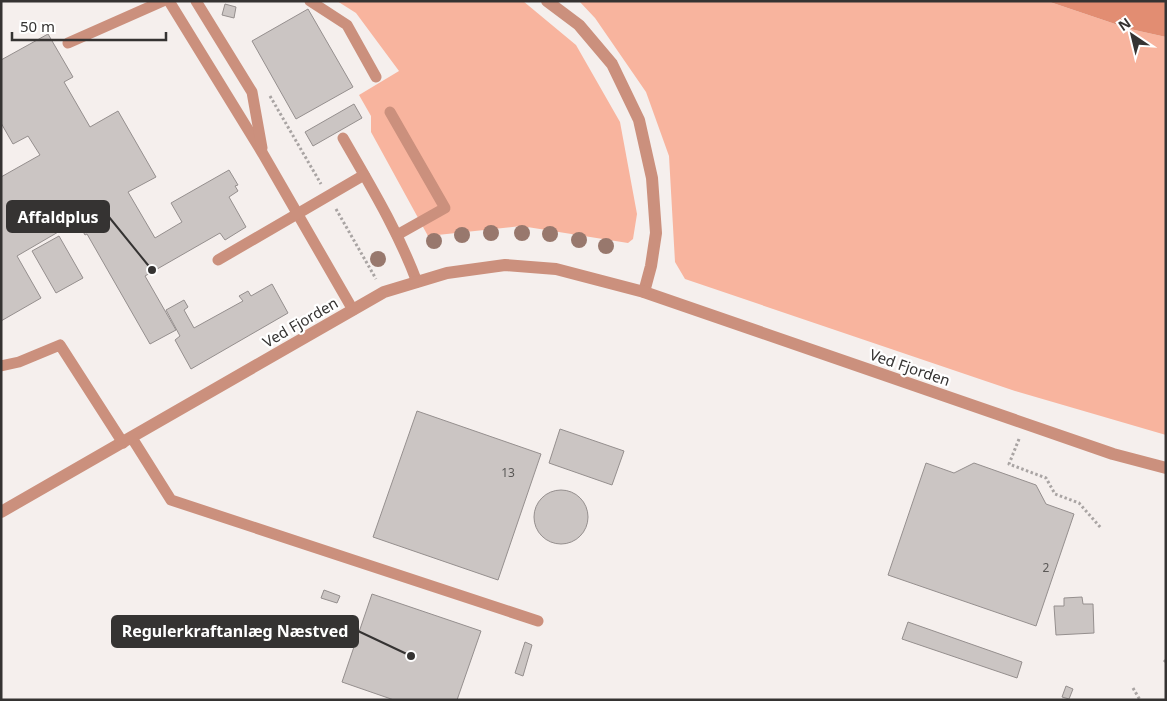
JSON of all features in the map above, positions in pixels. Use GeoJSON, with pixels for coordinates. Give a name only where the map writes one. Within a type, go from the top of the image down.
{"type":"FeatureCollection","features":[{"type":"Feature","properties":{"kind":"street"},"geometry":{"type":"LineString","coordinates":[[547,1],[579,25],[612,64],[639,120],[652,178],[656,234],[651,266],[644,292]]}},
{"type":"Feature","properties":{"kind":"street","name":"Ved Fjorden"},"geometry":{"type":"LineString","coordinates":[[1,512],[384,292],[447,273],[505,266],[556,269],[644,292],[1113,454],[1166,468]]}},
{"type":"Feature","properties":{"kind":"lane"},"geometry":{"type":"LineString","coordinates":[[68,43],[163,1]]}},
{"type":"Feature","properties":{"kind":"lane"},"geometry":{"type":"LineString","coordinates":[[168,1],[263,154],[353,310]]}},
{"type":"Feature","properties":{"kind":"lane"},"geometry":{"type":"LineString","coordinates":[[196,1],[252,92],[263,154]]}},
{"type":"Feature","properties":{"kind":"lane"},"geometry":{"type":"LineString","coordinates":[[310,1],[347,25],[376,77]]}},
{"type":"Feature","properties":{"kind":"lane"},"geometry":{"type":"LineString","coordinates":[[390,112],[446,208],[397,235]]}},
{"type":"Feature","properties":{"kind":"lane"},"geometry":{"type":"LineString","coordinates":[[343,138],[397,235],[417,282]]}},
{"type":"Feature","properties":{"kind":"lane"},"geometry":{"type":"LineString","coordinates":[[218,260],[364,175]]}},
{"type":"Feature","properties":{"kind":"lane"},"geometry":{"type":"LineString","coordinates":[[1,366],[19,362],[60,345],[171,500],[538,621]]}},
{"type":"Feature","properties":{"kind":"path"},"geometry":{"type":"LineString","coordinates":[[268,93],[384,292]]}},
{"type":"Feature","properties":{"kind":"path"},"geometry":{"type":"LineString","coordinates":[[1025,424],[1009,464],[1046,478],[1055,494],[1079,503],[1101,528]]}},
{"type":"Feature","properties":{"kind":"path"},"geometry":{"type":"LineString","coordinates":[[1133,688],[1140,700]]}},
{"type":"Feature","properties":{"kind":"shaded area"},"geometry":{"type":"Polygon","coordinates":[[[337,1],[523,1],[576,45],[620,122],[637,214],[633,239],[628,243],[521,226],[428,236],[371,132],[371,116],[359,95],[399,71],[356,13],[337,1]]]}},
{"type":"Feature","properties":{"kind":"shaded area"},"geometry":{"type":"Polygon","coordinates":[[[579,1],[1047,1],[1130,29],[1166,37],[1166,435],[1015,391],[685,279],[675,262],[669,156],[646,92],[595,18],[579,1]]]}},
{"type":"Feature","properties":{"kind":"shaded area"},"geometry":{"type":"Polygon","coordinates":[[[1047,1],[1166,1],[1166,37],[1130,29],[1047,1]]]}},
{"type":"Feature","properties":{"kind":"building"},"geometry":{"type":"Polygon","coordinates":[[[225,4],[236,7],[234,18],[222,15],[225,4]]]}},
{"type":"Feature","properties":{"kind":"building"},"geometry":{"type":"Polygon","coordinates":[[[308,9],[353,87],[296,119],[252,41],[308,9]]]}},
{"type":"Feature","properties":{"kind":"building"},"geometry":{"type":"Polygon","coordinates":[[[48,34],[73,77],[64,82],[90,127],[118,111],[156,177],[128,192],[155,238],[182,222],[171,203],[229,170],[238,185],[235,186],[238,191],[229,197],[246,227],[225,240],[220,233],[145,276],[176,330],[150,344],[87,234],[85,235],[77,221],[17,256],[41,298],[1,321],[1,177],[40,155],[28,136],[13,144],[1,123],[1,60],[48,34]]]}},
{"type":"Feature","properties":{"kind":"building"},"geometry":{"type":"Polygon","coordinates":[[[354,104],[362,118],[313,146],[305,132],[354,104]]]}},
{"type":"Feature","properties":{"kind":"building"},"geometry":{"type":"Polygon","coordinates":[[[59,236],[83,278],[56,293],[32,251],[59,236]]]}},
{"type":"Feature","properties":{"kind":"building"},"geometry":{"type":"Polygon","coordinates":[[[272,284],[288,313],[191,369],[175,340],[180,336],[166,310],[184,300],[188,307],[184,310],[194,328],[243,301],[239,296],[248,291],[251,296],[272,284]]]}},
{"type":"Feature","properties":{"kind":"building"},"geometry":{"type":"Polygon","coordinates":[[[417,411],[541,454],[498,580],[373,537],[417,411]]]}},
{"type":"Feature","properties":{"kind":"building"},"geometry":{"type":"Polygon","coordinates":[[[560,429],[624,451],[612,485],[549,463],[560,429]]]}},
{"type":"Feature","properties":{"kind":"building"},"geometry":{"type":"Polygon","coordinates":[[[926,463],[954,473],[974,463],[1036,485],[1046,504],[1074,514],[1036,626],[888,575],[926,463]]]}},
{"type":"Feature","properties":{"kind":"building"},"geometry":{"type":"Polygon","coordinates":[[[561,490],[571,492],[580,498],[586,507],[588,517],[586,527],[580,536],[571,542],[561,544],[551,542],[542,536],[536,527],[534,517],[536,507],[542,498],[551,492],[561,490]]]}},
{"type":"Feature","properties":{"kind":"building"},"geometry":{"type":"Polygon","coordinates":[[[324,590],[340,596],[337,603],[321,598],[324,590]]]}},
{"type":"Feature","properties":{"kind":"building"},"geometry":{"type":"Polygon","coordinates":[[[372,594],[481,631],[457,700],[394,700],[342,682],[372,594]]]}},
{"type":"Feature","properties":{"kind":"building"},"geometry":{"type":"Polygon","coordinates":[[[1082,597],[1083,604],[1093,604],[1094,633],[1056,635],[1054,606],[1064,606],[1064,598],[1082,597]]]}},
{"type":"Feature","properties":{"kind":"building"},"geometry":{"type":"Polygon","coordinates":[[[908,622],[1022,662],[1017,678],[902,639],[908,622]]]}},
{"type":"Feature","properties":{"kind":"building"},"geometry":{"type":"Polygon","coordinates":[[[525,642],[532,645],[523,676],[515,673],[525,642]]]}},
{"type":"Feature","properties":{"kind":"building"},"geometry":{"type":"Polygon","coordinates":[[[1066,686],[1073,689],[1069,699],[1062,697],[1066,686]]]}},
{"type":"Feature","properties":{"kind":"place","name":"Affaldplus"},"geometry":{"type":"Point","coordinates":[152,270]}},
{"type":"Feature","properties":{"kind":"place","name":"Regulerkraftanlæg Næstved"},"geometry":{"type":"Point","coordinates":[411,656]}}]}
